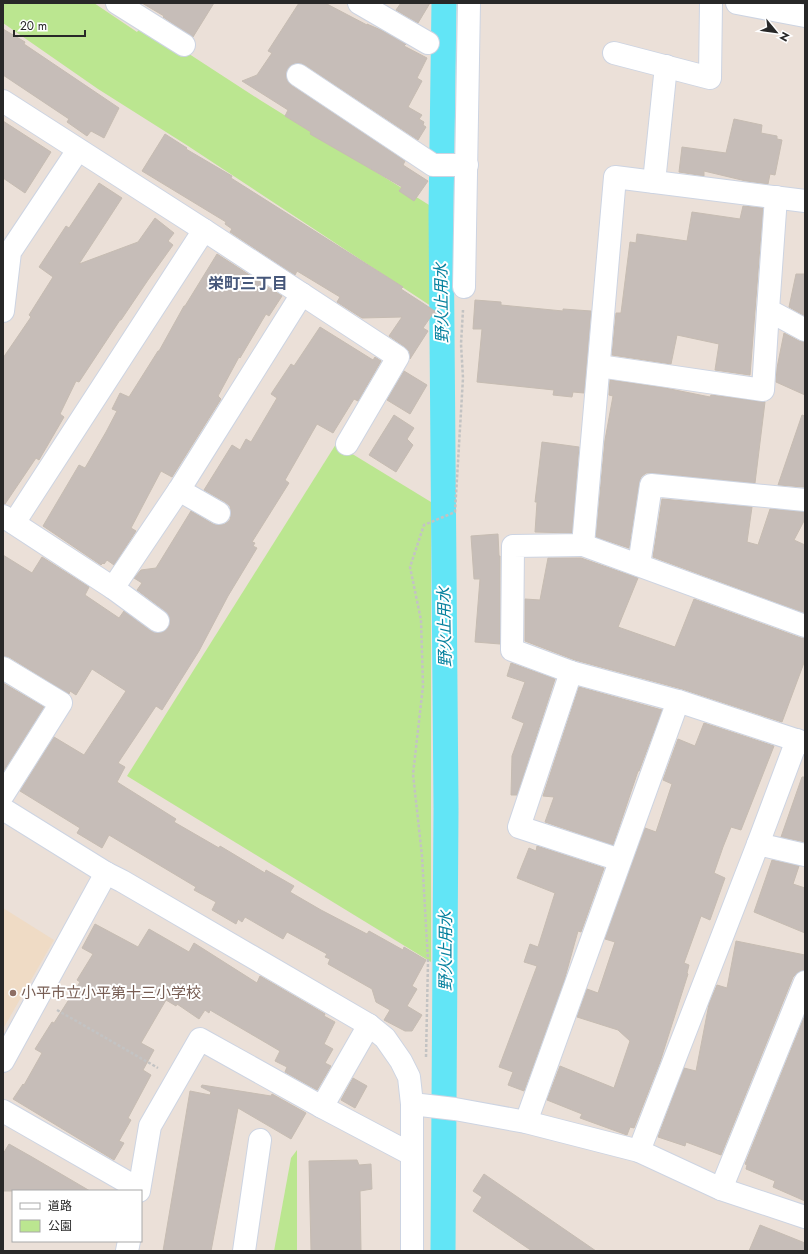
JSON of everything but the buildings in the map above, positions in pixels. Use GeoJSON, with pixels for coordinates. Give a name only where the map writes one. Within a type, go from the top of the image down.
{"type":"FeatureCollection","features":[{"type":"Feature","properties":{"kind":"street"},"geometry":{"type":"LineString","coordinates":[[117,3],[184,45]]}},
{"type":"Feature","properties":{"kind":"street"},"geometry":{"type":"LineString","coordinates":[[359,3],[428,43]]}},
{"type":"Feature","properties":{"kind":"street"},"geometry":{"type":"LineString","coordinates":[[464,287],[462,165],[470,3]]}},
{"type":"Feature","properties":{"kind":"street"},"geometry":{"type":"LineString","coordinates":[[614,53],[710,78],[711,3]]}},
{"type":"Feature","properties":{"kind":"street"},"geometry":{"type":"LineString","coordinates":[[736,3],[805,16]]}},
{"type":"Feature","properties":{"kind":"street"},"geometry":{"type":"LineString","coordinates":[[654,182],[666,66]]}},
{"type":"Feature","properties":{"kind":"street"},"geometry":{"type":"LineString","coordinates":[[298,75],[433,164],[462,165]]}},
{"type":"Feature","properties":{"kind":"street"},"geometry":{"type":"LineString","coordinates":[[3,101],[398,357],[347,444]]}},
{"type":"Feature","properties":{"kind":"street"},"geometry":{"type":"LineString","coordinates":[[3,307],[10,252],[78,150]]}},
{"type":"Feature","properties":{"kind":"street"},"geometry":{"type":"LineString","coordinates":[[583,545],[615,177],[805,200]]}},
{"type":"Feature","properties":{"kind":"street"},"geometry":{"type":"LineString","coordinates":[[599,366],[763,390],[776,197]]}},
{"type":"Feature","properties":{"kind":"street"},"geometry":{"type":"LineString","coordinates":[[158,621],[114,588],[8,520],[204,230]]}},
{"type":"Feature","properties":{"kind":"street"},"geometry":{"type":"LineString","coordinates":[[114,588],[179,490],[302,294]]}},
{"type":"Feature","properties":{"kind":"street"},"geometry":{"type":"LineString","coordinates":[[768,310],[805,330]]}},
{"type":"Feature","properties":{"kind":"street"},"geometry":{"type":"LineString","coordinates":[[639,565],[651,486],[805,500]]}},
{"type":"Feature","properties":{"kind":"street"},"geometry":{"type":"LineString","coordinates":[[179,490],[219,513]]}},
{"type":"Feature","properties":{"kind":"street"},"geometry":{"type":"LineString","coordinates":[[639,1152],[758,844],[801,742],[678,701],[571,672],[512,650],[513,546],[583,545],[805,626]]}},
{"type":"Feature","properties":{"kind":"street"},"geometry":{"type":"LineString","coordinates":[[3,668],[61,703],[3,795]]}},
{"type":"Feature","properties":{"kind":"street"},"geometry":{"type":"LineString","coordinates":[[571,672],[519,827],[620,860]]}},
{"type":"Feature","properties":{"kind":"street"},"geometry":{"type":"LineString","coordinates":[[526,1122],[678,701]]}},
{"type":"Feature","properties":{"kind":"street"},"geometry":{"type":"LineString","coordinates":[[3,810],[106,873],[369,1025],[385,1038],[401,1061],[409,1077],[412,1104],[412,1251]]}},
{"type":"Feature","properties":{"kind":"street"},"geometry":{"type":"LineString","coordinates":[[758,844],[805,855]]}},
{"type":"Feature","properties":{"kind":"street"},"geometry":{"type":"LineString","coordinates":[[3,1061],[106,873]]}},
{"type":"Feature","properties":{"kind":"street"},"geometry":{"type":"LineString","coordinates":[[722,1188],[805,982]]}},
{"type":"Feature","properties":{"kind":"street"},"geometry":{"type":"LineString","coordinates":[[322,1107],[369,1025]]}},
{"type":"Feature","properties":{"kind":"street"},"geometry":{"type":"LineString","coordinates":[[3,1111],[139,1190],[150,1126],[200,1039],[322,1107],[411,1154]]}},
{"type":"Feature","properties":{"kind":"street"},"geometry":{"type":"LineString","coordinates":[[412,1104],[455,1109],[526,1122],[639,1152],[722,1188],[805,1217]]}},
{"type":"Feature","properties":{"kind":"street"},"geometry":{"type":"LineString","coordinates":[[244,1251],[260,1140]]}},
{"type":"Feature","properties":{"kind":"path"},"geometry":{"type":"LineString","coordinates":[[426,1060],[428,961],[422,856],[413,774],[423,686],[421,620],[410,567],[424,525],[455,512],[463,378],[461,344],[464,287]]}},
{"type":"Feature","properties":{"kind":"path"},"geometry":{"type":"LineString","coordinates":[[56,1009],[161,1070]]}},
{"type":"Feature","properties":{"kind":"shaded area","name":"小平市立小平第十三小学校"},"geometry":{"type":"Polygon","coordinates":[[[3,908],[54,940],[3,1029],[3,908]]]}},
{"type":"Feature","properties":{"kind":"green space"},"geometry":{"type":"Polygon","coordinates":[[[4,3],[94,3],[137,32],[143,24],[260,100],[434,208],[437,310],[185,144],[98,89],[3,23],[4,3]]]}},
{"type":"Feature","properties":{"kind":"green space"},"geometry":{"type":"Polygon","coordinates":[[[336,444],[431,502],[431,962],[127,776],[336,444]]]}},
{"type":"Feature","properties":{"kind":"green space"},"geometry":{"type":"Polygon","coordinates":[[[297,1150],[297,1251],[274,1251],[291,1158],[297,1150]]]}},
{"type":"Feature","properties":{"kind":"waterway","name":"野火止用水"},"geometry":{"type":"LineString","coordinates":[[443,1251],[446,808],[441,214],[444,3]]}},
{"type":"Feature","properties":{"kind":"place","name":"小平市立小平第十三小学校"},"geometry":{"type":"Point","coordinates":[13,993]}},
{"type":"Feature","properties":{"kind":"district","name":"栄町三丁目"},"geometry":{"type":"Point","coordinates":[248,283]}}]}
